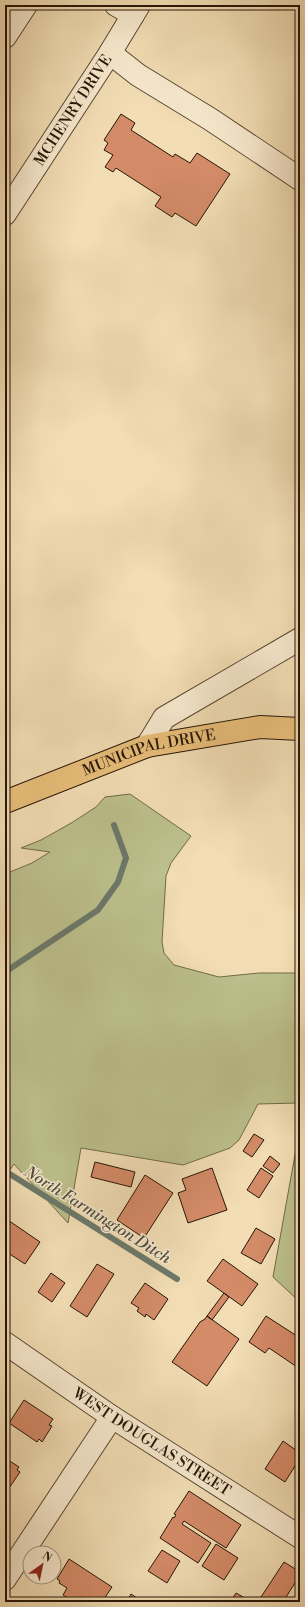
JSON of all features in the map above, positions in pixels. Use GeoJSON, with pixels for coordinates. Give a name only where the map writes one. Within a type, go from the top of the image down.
{"type":"FeatureCollection","features":[{"type":"Feature","properties":{"kind":"main road","name":"MUNICIPAL DRIVE"},"geometry":{"type":"LineString","coordinates":[[5,802],[147,746],[260,727],[300,729]]}},
{"type":"Feature","properties":{"kind":"street"},"geometry":{"type":"LineString","coordinates":[[5,37],[26,5]]}},
{"type":"Feature","properties":{"kind":"street","name":"MCHENRY DRIVE"},"geometry":{"type":"LineString","coordinates":[[6,212],[110,53],[129,8]]}},
{"type":"Feature","properties":{"kind":"street"},"geometry":{"type":"LineString","coordinates":[[110,53],[138,75],[210,119],[300,179]]}},
{"type":"Feature","properties":{"kind":"street"},"geometry":{"type":"LineString","coordinates":[[147,746],[164,718],[300,639]]}},
{"type":"Feature","properties":{"kind":"street","name":"WEST DOUGLAS STREET"},"geometry":{"type":"LineString","coordinates":[[5,1343],[112,1417],[300,1537]]}},
{"type":"Feature","properties":{"kind":"street"},"geometry":{"type":"LineString","coordinates":[[5,1579],[112,1417]]}},
{"type":"Feature","properties":{"kind":"green space"},"geometry":{"type":"Polygon","coordinates":[[[130,794],[191,836],[171,863],[166,876],[162,942],[164,953],[174,965],[219,977],[259,973],[300,973],[300,1302],[273,1277],[298,1138],[298,1103],[258,1104],[239,1140],[230,1148],[183,1165],[81,1148],[68,1223],[14,1164],[5,1177],[5,874],[32,863],[50,852],[21,848],[41,840],[73,822],[96,807],[105,797],[130,794]]]}},
{"type":"Feature","properties":{"kind":"building"},"geometry":{"type":"Polygon","coordinates":[[[121,114],[135,123],[131,130],[173,157],[175,154],[190,163],[197,153],[230,174],[196,226],[175,213],[172,217],[155,206],[161,197],[116,168],[113,172],[105,167],[113,155],[104,150],[108,143],[104,140],[121,114]]]}},
{"type":"Feature","properties":{"kind":"building"},"geometry":{"type":"Polygon","coordinates":[[[254,1134],[264,1140],[252,1157],[243,1151],[254,1134]]]}},
{"type":"Feature","properties":{"kind":"building"},"geometry":{"type":"Polygon","coordinates":[[[270,1156],[280,1164],[273,1173],[263,1166],[270,1156]]]}},
{"type":"Feature","properties":{"kind":"building"},"geometry":{"type":"Polygon","coordinates":[[[95,1162],[135,1172],[131,1187],[91,1177],[95,1162]]]}},
{"type":"Feature","properties":{"kind":"building"},"geometry":{"type":"Polygon","coordinates":[[[212,1168],[227,1210],[188,1223],[178,1193],[186,1190],[182,1179],[212,1168]]]}},
{"type":"Feature","properties":{"kind":"building"},"geometry":{"type":"Polygon","coordinates":[[[261,1168],[273,1176],[259,1198],[247,1190],[261,1168]]]}},
{"type":"Feature","properties":{"kind":"building"},"geometry":{"type":"Polygon","coordinates":[[[145,1175],[173,1193],[144,1238],[117,1220],[145,1175]]]}},
{"type":"Feature","properties":{"kind":"building"},"geometry":{"type":"Polygon","coordinates":[[[5,1218],[40,1242],[25,1264],[5,1251],[5,1218]]]}},
{"type":"Feature","properties":{"kind":"building"},"geometry":{"type":"Polygon","coordinates":[[[256,1228],[275,1239],[261,1264],[241,1253],[256,1228]]]}},
{"type":"Feature","properties":{"kind":"building"},"geometry":{"type":"Polygon","coordinates":[[[223,1259],[258,1284],[242,1306],[207,1281],[223,1259]]]}},
{"type":"Feature","properties":{"kind":"building"},"geometry":{"type":"Polygon","coordinates":[[[97,1264],[114,1274],[87,1317],[70,1306],[97,1264]]]}},
{"type":"Feature","properties":{"kind":"building"},"geometry":{"type":"Polygon","coordinates":[[[51,1273],[65,1283],[52,1302],[38,1292],[51,1273]]]}},
{"type":"Feature","properties":{"kind":"building"},"geometry":{"type":"Polygon","coordinates":[[[145,1283],[168,1299],[154,1320],[146,1314],[145,1317],[137,1311],[139,1308],[131,1303],[145,1283]]]}},
{"type":"Feature","properties":{"kind":"building"},"geometry":{"type":"Polygon","coordinates":[[[224,1293],[229,1297],[212,1320],[207,1316],[224,1293]]]}},
{"type":"Feature","properties":{"kind":"building"},"geometry":{"type":"Polygon","coordinates":[[[207,1316],[239,1339],[207,1386],[172,1362],[200,1322],[207,1316]]]}},
{"type":"Feature","properties":{"kind":"building"},"geometry":{"type":"Polygon","coordinates":[[[266,1316],[300,1338],[300,1369],[269,1348],[265,1353],[249,1342],[266,1316]]]}},
{"type":"Feature","properties":{"kind":"building"},"geometry":{"type":"Polygon","coordinates":[[[24,1400],[53,1419],[49,1425],[52,1426],[42,1442],[39,1439],[37,1442],[9,1423],[24,1400]]]}},
{"type":"Feature","properties":{"kind":"building"},"geometry":{"type":"Polygon","coordinates":[[[283,1441],[300,1453],[300,1458],[285,1482],[265,1469],[283,1441]]]}},
{"type":"Feature","properties":{"kind":"building"},"geometry":{"type":"Polygon","coordinates":[[[5,1458],[19,1467],[17,1470],[20,1472],[5,1494],[5,1458]]]}},
{"type":"Feature","properties":{"kind":"building"},"geometry":{"type":"Polygon","coordinates":[[[189,1491],[241,1525],[226,1548],[184,1521],[182,1524],[211,1543],[198,1563],[160,1538],[173,1517],[174,1518],[176,1515],[174,1514],[189,1491]]]}},
{"type":"Feature","properties":{"kind":"building"},"geometry":{"type":"Polygon","coordinates":[[[216,1544],[238,1558],[224,1580],[202,1566],[216,1544]]]}},
{"type":"Feature","properties":{"kind":"building"},"geometry":{"type":"Polygon","coordinates":[[[162,1550],[180,1561],[167,1583],[148,1571],[162,1550]]]}},
{"type":"Feature","properties":{"kind":"building"},"geometry":{"type":"Polygon","coordinates":[[[69,1559],[112,1587],[102,1602],[74,1602],[63,1595],[67,1588],[62,1585],[62,1571],[69,1559]]]}},
{"type":"Feature","properties":{"kind":"building"},"geometry":{"type":"Polygon","coordinates":[[[284,1562],[300,1572],[300,1575],[283,1602],[269,1602],[261,1597],[284,1562]]]}},
{"type":"Feature","properties":{"kind":"building"},"geometry":{"type":"Polygon","coordinates":[[[236,1593],[250,1601],[230,1602],[236,1593]]]}},
{"type":"Feature","properties":{"kind":"building"},"geometry":{"type":"Polygon","coordinates":[[[131,1594],[140,1600],[138,1602],[127,1602],[131,1594]]]}},
{"type":"Feature","properties":{"kind":"waterway"},"geometry":{"type":"LineString","coordinates":[[5,972],[98,910],[118,882],[126,858],[114,825]]}},
{"type":"Feature","properties":{"kind":"waterway","name":"North Farmington Ditch"},"geometry":{"type":"LineString","coordinates":[[5,1171],[177,1279]]}}]}
